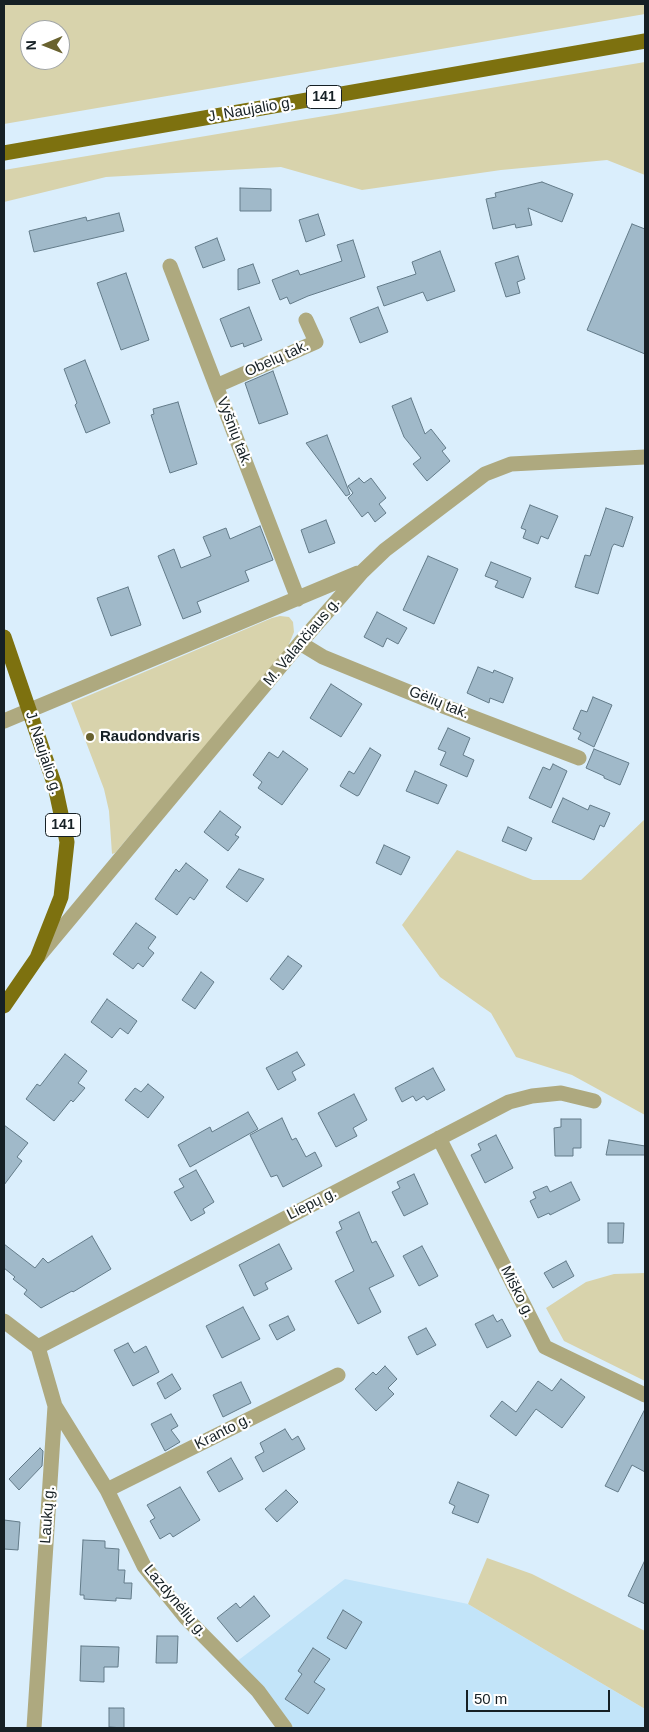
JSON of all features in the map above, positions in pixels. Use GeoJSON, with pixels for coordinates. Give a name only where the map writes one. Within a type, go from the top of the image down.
{"type":"FeatureCollection","features":[{"type":"Feature","properties":{"kind":"main road","name":"J. Naujalio g."},"geometry":{"type":"LineString","coordinates":[[4,153],[645,41]]}},
{"type":"Feature","properties":{"kind":"main road","name":"J. Naujalio g."},"geometry":{"type":"LineString","coordinates":[[4,636],[55,786],[67,842],[61,898],[37,958],[4,1006]]}},
{"type":"Feature","properties":{"kind":"street","name":"Vyšnių tak."},"geometry":{"type":"LineString","coordinates":[[170,266],[298,599]]}},
{"type":"Feature","properties":{"kind":"street","name":"Obelų tak."},"geometry":{"type":"LineString","coordinates":[[216,386],[316,342],[306,320]]}},
{"type":"Feature","properties":{"kind":"street","name":"M. Valančiaus g."},"geometry":{"type":"LineString","coordinates":[[37,958],[300,644],[362,572],[386,550],[485,474],[511,464],[645,457]]}},
{"type":"Feature","properties":{"kind":"street"},"geometry":{"type":"LineString","coordinates":[[4,721],[362,572]]}},
{"type":"Feature","properties":{"kind":"street","name":"Gėlių tak."},"geometry":{"type":"LineString","coordinates":[[300,644],[323,657],[443,706],[579,758]]}},
{"type":"Feature","properties":{"kind":"street","name":"Liepų g."},"geometry":{"type":"LineString","coordinates":[[38,1347],[509,1102],[532,1096],[561,1093],[594,1100]]}},
{"type":"Feature","properties":{"kind":"street","name":"Miško g."},"geometry":{"type":"LineString","coordinates":[[439,1138],[545,1347],[645,1395]]}},
{"type":"Feature","properties":{"kind":"street"},"geometry":{"type":"LineString","coordinates":[[4,1321],[38,1347]]}},
{"type":"Feature","properties":{"kind":"street","name":"Laukų g."},"geometry":{"type":"LineString","coordinates":[[34,1728],[55,1406],[38,1347]]}},
{"type":"Feature","properties":{"kind":"street","name":"Kranto g."},"geometry":{"type":"LineString","coordinates":[[107,1490],[338,1375]]}},
{"type":"Feature","properties":{"kind":"street","name":"Lazdynėlių g."},"geometry":{"type":"LineString","coordinates":[[55,1406],[107,1490],[144,1566],[186,1618],[258,1691],[285,1728]]}},
{"type":"Feature","properties":{"kind":"shaded area"},"geometry":{"type":"Polygon","coordinates":[[[4,4],[645,4],[645,14],[4,124],[4,4]]]}},
{"type":"Feature","properties":{"kind":"shaded area"},"geometry":{"type":"Polygon","coordinates":[[[645,62],[645,175],[607,160],[501,170],[362,190],[281,167],[106,177],[4,202],[4,170],[645,62]]]}},
{"type":"Feature","properties":{"kind":"shaded area"},"geometry":{"type":"Polygon","coordinates":[[[280,616],[289,617],[293,622],[294,632],[287,649],[115,853],[112,854],[109,811],[104,789],[71,703],[280,616]]]}},
{"type":"Feature","properties":{"kind":"shaded area"},"geometry":{"type":"Polygon","coordinates":[[[645,819],[645,1115],[572,1075],[516,1057],[491,1013],[440,977],[402,925],[457,850],[533,880],[581,880],[645,819]]]}},
{"type":"Feature","properties":{"kind":"shaded area"},"geometry":{"type":"Polygon","coordinates":[[[645,1273],[645,1381],[564,1341],[546,1308],[586,1282],[614,1274],[645,1273]]]}},
{"type":"Feature","properties":{"kind":"shaded area"},"geometry":{"type":"Polygon","coordinates":[[[487,1558],[532,1574],[645,1631],[645,1709],[468,1604],[487,1558]]]}},
{"type":"Feature","properties":{"kind":"shaded area"},"geometry":{"type":"Polygon","coordinates":[[[345,1579],[468,1604],[645,1709],[645,1728],[294,1728],[276,1704],[236,1662],[345,1579]]]}},
{"type":"Feature","properties":{"kind":"building"},"geometry":{"type":"Polygon","coordinates":[[[542,182],[573,194],[562,222],[528,208],[532,225],[516,228],[515,224],[493,229],[486,199],[496,197],[495,193],[542,182]]]}},
{"type":"Feature","properties":{"kind":"building"},"geometry":{"type":"Polygon","coordinates":[[[240,188],[271,189],[271,211],[240,211],[240,188]]]}},
{"type":"Feature","properties":{"kind":"building"},"geometry":{"type":"Polygon","coordinates":[[[119,213],[124,231],[34,252],[29,231],[86,217],[87,221],[119,213]]]}},
{"type":"Feature","properties":{"kind":"building"},"geometry":{"type":"Polygon","coordinates":[[[318,214],[325,235],[306,242],[299,220],[318,214]]]}},
{"type":"Feature","properties":{"kind":"building"},"geometry":{"type":"Polygon","coordinates":[[[632,224],[645,229],[645,354],[587,330],[632,224]]]}},
{"type":"Feature","properties":{"kind":"building"},"geometry":{"type":"Polygon","coordinates":[[[217,238],[225,260],[203,268],[195,247],[217,238]]]}},
{"type":"Feature","properties":{"kind":"building"},"geometry":{"type":"Polygon","coordinates":[[[353,240],[365,277],[290,304],[287,297],[280,300],[272,280],[298,270],[300,275],[342,261],[337,245],[353,240]]]}},
{"type":"Feature","properties":{"kind":"building"},"geometry":{"type":"Polygon","coordinates":[[[440,251],[455,291],[427,301],[423,292],[384,306],[377,287],[416,274],[412,262],[440,251]]]}},
{"type":"Feature","properties":{"kind":"building"},"geometry":{"type":"Polygon","coordinates":[[[518,256],[525,279],[517,282],[520,293],[506,297],[495,263],[518,256]]]}},
{"type":"Feature","properties":{"kind":"building"},"geometry":{"type":"Polygon","coordinates":[[[253,264],[260,283],[238,290],[238,269],[253,264]]]}},
{"type":"Feature","properties":{"kind":"building"},"geometry":{"type":"Polygon","coordinates":[[[126,273],[149,340],[121,350],[97,283],[126,273]]]}},
{"type":"Feature","properties":{"kind":"building"},"geometry":{"type":"Polygon","coordinates":[[[249,307],[262,340],[244,347],[243,343],[231,347],[220,319],[249,307]]]}},
{"type":"Feature","properties":{"kind":"building"},"geometry":{"type":"Polygon","coordinates":[[[378,307],[388,332],[360,343],[350,318],[378,307]]]}},
{"type":"Feature","properties":{"kind":"building"},"geometry":{"type":"Polygon","coordinates":[[[85,360],[110,423],[86,433],[64,369],[85,360]]]}},
{"type":"Feature","properties":{"kind":"building"},"geometry":{"type":"Polygon","coordinates":[[[273,371],[288,414],[259,424],[245,383],[273,371]]]}},
{"type":"Feature","properties":{"kind":"building"},"geometry":{"type":"Polygon","coordinates":[[[411,398],[425,434],[431,429],[446,448],[442,451],[450,461],[427,481],[413,464],[421,458],[404,437],[392,406],[411,398]]]}},
{"type":"Feature","properties":{"kind":"building"},"geometry":{"type":"Polygon","coordinates":[[[178,402],[197,464],[170,473],[151,415],[154,414],[153,409],[178,402]]]}},
{"type":"Feature","properties":{"kind":"building"},"geometry":{"type":"Polygon","coordinates":[[[327,435],[350,494],[346,496],[306,443],[327,435]]]}},
{"type":"Feature","properties":{"kind":"building"},"geometry":{"type":"Polygon","coordinates":[[[359,478],[364,483],[371,478],[386,498],[379,504],[386,513],[375,522],[368,512],[362,517],[348,498],[353,493],[348,486],[359,478]]]}},
{"type":"Feature","properties":{"kind":"building"},"geometry":{"type":"Polygon","coordinates":[[[530,505],[558,516],[548,539],[541,536],[538,544],[523,538],[526,530],[521,528],[530,505]]]}},
{"type":"Feature","properties":{"kind":"building"},"geometry":{"type":"Polygon","coordinates":[[[606,508],[633,517],[623,547],[614,544],[612,547],[598,594],[575,587],[585,555],[590,556],[606,508]]]}},
{"type":"Feature","properties":{"kind":"building"},"geometry":{"type":"Polygon","coordinates":[[[326,520],[335,543],[309,553],[301,530],[326,520]]]}},
{"type":"Feature","properties":{"kind":"building"},"geometry":{"type":"Polygon","coordinates":[[[260,526],[273,560],[245,571],[249,581],[197,602],[201,612],[183,619],[158,556],[174,549],[181,568],[211,556],[203,537],[226,528],[230,539],[260,526]]]}},
{"type":"Feature","properties":{"kind":"building"},"geometry":{"type":"Polygon","coordinates":[[[428,556],[458,569],[434,624],[403,610],[428,556]]]}},
{"type":"Feature","properties":{"kind":"building"},"geometry":{"type":"Polygon","coordinates":[[[491,562],[531,578],[523,598],[495,587],[498,581],[485,576],[491,562]]]}},
{"type":"Feature","properties":{"kind":"building"},"geometry":{"type":"Polygon","coordinates":[[[128,587],[141,625],[111,636],[97,598],[128,587]]]}},
{"type":"Feature","properties":{"kind":"building"},"geometry":{"type":"Polygon","coordinates":[[[377,612],[407,628],[398,644],[387,638],[383,647],[364,637],[377,612]]]}},
{"type":"Feature","properties":{"kind":"building"},"geometry":{"type":"Polygon","coordinates":[[[478,667],[493,673],[494,670],[513,678],[503,703],[490,698],[489,703],[467,693],[478,667]]]}},
{"type":"Feature","properties":{"kind":"building"},"geometry":{"type":"Polygon","coordinates":[[[331,684],[362,704],[341,737],[310,718],[331,684]]]}},
{"type":"Feature","properties":{"kind":"building"},"geometry":{"type":"Polygon","coordinates":[[[593,697],[612,705],[594,747],[578,739],[581,733],[573,729],[581,710],[587,712],[593,697]]]}},
{"type":"Feature","properties":{"kind":"building"},"geometry":{"type":"Polygon","coordinates":[[[448,728],[470,738],[463,755],[474,760],[467,777],[440,765],[446,752],[438,749],[448,728]]]}},
{"type":"Feature","properties":{"kind":"building"},"geometry":{"type":"Polygon","coordinates":[[[370,748],[381,755],[357,796],[340,786],[349,771],[354,774],[370,748]]]}},
{"type":"Feature","properties":{"kind":"building"},"geometry":{"type":"Polygon","coordinates":[[[594,749],[629,763],[620,785],[586,768],[594,749]]]}},
{"type":"Feature","properties":{"kind":"building"},"geometry":{"type":"Polygon","coordinates":[[[283,751],[308,769],[282,805],[258,788],[262,782],[253,775],[269,752],[278,758],[283,751]]]}},
{"type":"Feature","properties":{"kind":"building"},"geometry":{"type":"Polygon","coordinates":[[[553,764],[567,771],[551,808],[529,798],[543,767],[550,770],[553,764]]]}},
{"type":"Feature","properties":{"kind":"building"},"geometry":{"type":"Polygon","coordinates":[[[415,771],[447,785],[438,804],[406,791],[415,771]]]}},
{"type":"Feature","properties":{"kind":"building"},"geometry":{"type":"Polygon","coordinates":[[[563,798],[588,810],[590,805],[610,813],[604,827],[600,825],[594,840],[552,822],[563,798]]]}},
{"type":"Feature","properties":{"kind":"building"},"geometry":{"type":"Polygon","coordinates":[[[220,811],[241,827],[235,835],[239,837],[228,851],[204,832],[220,811]]]}},
{"type":"Feature","properties":{"kind":"building"},"geometry":{"type":"Polygon","coordinates":[[[508,827],[532,838],[526,851],[502,841],[508,827]]]}},
{"type":"Feature","properties":{"kind":"building"},"geometry":{"type":"Polygon","coordinates":[[[384,845],[410,857],[401,875],[376,863],[384,845]]]}},
{"type":"Feature","properties":{"kind":"building"},"geometry":{"type":"Polygon","coordinates":[[[186,863],[208,880],[194,900],[190,897],[177,915],[155,899],[176,869],[179,872],[186,863]]]}},
{"type":"Feature","properties":{"kind":"building"},"geometry":{"type":"Polygon","coordinates":[[[239,869],[264,879],[247,902],[226,887],[239,869]]]}},
{"type":"Feature","properties":{"kind":"building"},"geometry":{"type":"Polygon","coordinates":[[[136,923],[156,937],[148,948],[154,953],[143,967],[138,963],[133,969],[113,954],[136,923]]]}},
{"type":"Feature","properties":{"kind":"building"},"geometry":{"type":"Polygon","coordinates":[[[288,956],[302,966],[283,990],[270,979],[288,956]]]}},
{"type":"Feature","properties":{"kind":"building"},"geometry":{"type":"Polygon","coordinates":[[[201,972],[214,982],[195,1009],[182,1000],[201,972]]]}},
{"type":"Feature","properties":{"kind":"building"},"geometry":{"type":"Polygon","coordinates":[[[107,999],[137,1021],[128,1034],[120,1028],[112,1038],[91,1022],[107,999]]]}},
{"type":"Feature","properties":{"kind":"building"},"geometry":{"type":"Polygon","coordinates":[[[297,1052],[305,1065],[292,1072],[296,1080],[278,1090],[266,1068],[297,1052]]]}},
{"type":"Feature","properties":{"kind":"building"},"geometry":{"type":"Polygon","coordinates":[[[65,1054],[87,1071],[78,1083],[85,1088],[73,1102],[71,1100],[54,1121],[26,1099],[37,1084],[40,1086],[65,1054]]]}},
{"type":"Feature","properties":{"kind":"building"},"geometry":{"type":"Polygon","coordinates":[[[433,1068],[445,1090],[427,1100],[424,1096],[416,1101],[413,1096],[402,1102],[395,1088],[433,1068]]]}},
{"type":"Feature","properties":{"kind":"building"},"geometry":{"type":"Polygon","coordinates":[[[148,1084],[164,1097],[148,1118],[125,1100],[135,1088],[141,1092],[148,1084]]]}},
{"type":"Feature","properties":{"kind":"building"},"geometry":{"type":"Polygon","coordinates":[[[354,1094],[367,1120],[353,1128],[357,1136],[336,1147],[318,1113],[354,1094]]]}},
{"type":"Feature","properties":{"kind":"building"},"geometry":{"type":"Polygon","coordinates":[[[248,1112],[258,1129],[190,1167],[178,1145],[210,1127],[212,1132],[248,1112]]]}},
{"type":"Feature","properties":{"kind":"building"},"geometry":{"type":"Polygon","coordinates":[[[282,1118],[292,1140],[296,1138],[306,1157],[315,1152],[322,1166],[283,1187],[277,1175],[271,1177],[250,1135],[282,1118]]]}},
{"type":"Feature","properties":{"kind":"building"},"geometry":{"type":"Polygon","coordinates":[[[561,1119],[581,1119],[581,1148],[573,1148],[573,1156],[555,1156],[554,1128],[561,1127],[561,1119]]]}},
{"type":"Feature","properties":{"kind":"building"},"geometry":{"type":"Polygon","coordinates":[[[4,1125],[28,1143],[17,1157],[22,1161],[4,1185],[4,1125]]]}},
{"type":"Feature","properties":{"kind":"building"},"geometry":{"type":"Polygon","coordinates":[[[496,1135],[513,1168],[485,1183],[471,1155],[481,1150],[478,1144],[496,1135]]]}},
{"type":"Feature","properties":{"kind":"building"},"geometry":{"type":"Polygon","coordinates":[[[609,1140],[645,1146],[645,1155],[606,1155],[609,1140]]]}},
{"type":"Feature","properties":{"kind":"building"},"geometry":{"type":"Polygon","coordinates":[[[196,1170],[214,1202],[203,1209],[205,1213],[191,1221],[174,1192],[184,1187],[179,1179],[196,1170]]]}},
{"type":"Feature","properties":{"kind":"building"},"geometry":{"type":"Polygon","coordinates":[[[414,1174],[428,1204],[404,1216],[392,1192],[400,1188],[397,1182],[414,1174]]]}},
{"type":"Feature","properties":{"kind":"building"},"geometry":{"type":"Polygon","coordinates":[[[571,1182],[580,1200],[550,1215],[549,1213],[538,1218],[530,1201],[536,1198],[533,1192],[547,1186],[550,1192],[571,1182]]]}},
{"type":"Feature","properties":{"kind":"building"},"geometry":{"type":"Polygon","coordinates":[[[359,1212],[372,1243],[376,1241],[394,1276],[369,1288],[381,1312],[358,1324],[335,1281],[354,1271],[336,1232],[342,1229],[339,1222],[359,1212]]]}},
{"type":"Feature","properties":{"kind":"building"},"geometry":{"type":"Polygon","coordinates":[[[608,1223],[624,1223],[623,1243],[608,1243],[608,1223]]]}},
{"type":"Feature","properties":{"kind":"building"},"geometry":{"type":"Polygon","coordinates":[[[92,1236],[111,1269],[73,1292],[41,1308],[24,1294],[27,1290],[13,1279],[15,1277],[4,1268],[4,1244],[35,1268],[43,1258],[48,1263],[92,1236]]]}},
{"type":"Feature","properties":{"kind":"building"},"geometry":{"type":"Polygon","coordinates":[[[279,1244],[292,1269],[265,1283],[268,1289],[254,1296],[239,1265],[279,1244]]]}},
{"type":"Feature","properties":{"kind":"building"},"geometry":{"type":"Polygon","coordinates":[[[422,1246],[438,1276],[419,1286],[403,1256],[422,1246]]]}},
{"type":"Feature","properties":{"kind":"building"},"geometry":{"type":"Polygon","coordinates":[[[566,1261],[574,1276],[553,1288],[544,1273],[566,1261]]]}},
{"type":"Feature","properties":{"kind":"building"},"geometry":{"type":"Polygon","coordinates":[[[243,1307],[260,1339],[222,1358],[206,1326],[243,1307]]]}},
{"type":"Feature","properties":{"kind":"building"},"geometry":{"type":"Polygon","coordinates":[[[493,1315],[497,1322],[502,1319],[511,1336],[487,1348],[475,1324],[493,1315]]]}},
{"type":"Feature","properties":{"kind":"building"},"geometry":{"type":"Polygon","coordinates":[[[288,1316],[295,1330],[277,1340],[269,1325],[288,1316]]]}},
{"type":"Feature","properties":{"kind":"building"},"geometry":{"type":"Polygon","coordinates":[[[426,1328],[436,1345],[417,1355],[408,1337],[426,1328]]]}},
{"type":"Feature","properties":{"kind":"building"},"geometry":{"type":"Polygon","coordinates":[[[128,1343],[134,1353],[146,1346],[159,1372],[133,1386],[114,1350],[128,1343]]]}},
{"type":"Feature","properties":{"kind":"building"},"geometry":{"type":"Polygon","coordinates":[[[385,1366],[397,1379],[388,1388],[394,1394],[376,1411],[355,1389],[373,1372],[376,1375],[385,1366]]]}},
{"type":"Feature","properties":{"kind":"building"},"geometry":{"type":"Polygon","coordinates":[[[172,1374],[181,1389],[165,1399],[157,1383],[172,1374]]]}},
{"type":"Feature","properties":{"kind":"building"},"geometry":{"type":"Polygon","coordinates":[[[561,1379],[585,1397],[562,1428],[536,1409],[516,1436],[490,1416],[502,1401],[516,1412],[538,1381],[552,1391],[561,1379]]]}},
{"type":"Feature","properties":{"kind":"building"},"geometry":{"type":"Polygon","coordinates":[[[241,1382],[251,1403],[223,1417],[213,1395],[241,1382]]]}},
{"type":"Feature","properties":{"kind":"building"},"geometry":{"type":"Polygon","coordinates":[[[645,1409],[645,1472],[632,1465],[618,1492],[605,1486],[645,1409]]]}},
{"type":"Feature","properties":{"kind":"building"},"geometry":{"type":"Polygon","coordinates":[[[171,1414],[178,1426],[171,1430],[180,1442],[165,1451],[151,1424],[171,1414]]]}},
{"type":"Feature","properties":{"kind":"building"},"geometry":{"type":"Polygon","coordinates":[[[285,1429],[292,1440],[298,1436],[305,1449],[263,1472],[255,1457],[264,1452],[260,1443],[285,1429]]]}},
{"type":"Feature","properties":{"kind":"building"},"geometry":{"type":"Polygon","coordinates":[[[40,1448],[43,1451],[42,1466],[19,1490],[9,1479],[40,1448]]]}},
{"type":"Feature","properties":{"kind":"building"},"geometry":{"type":"Polygon","coordinates":[[[231,1458],[243,1479],[219,1492],[207,1472],[231,1458]]]}},
{"type":"Feature","properties":{"kind":"building"},"geometry":{"type":"Polygon","coordinates":[[[458,1482],[489,1495],[478,1523],[452,1513],[455,1506],[449,1503],[458,1482]]]}},
{"type":"Feature","properties":{"kind":"building"},"geometry":{"type":"Polygon","coordinates":[[[180,1487],[200,1520],[173,1537],[170,1533],[160,1539],[150,1521],[155,1518],[147,1505],[180,1487]]]}},
{"type":"Feature","properties":{"kind":"building"},"geometry":{"type":"Polygon","coordinates":[[[286,1490],[298,1502],[277,1522],[265,1509],[286,1490]]]}},
{"type":"Feature","properties":{"kind":"building"},"geometry":{"type":"Polygon","coordinates":[[[4,1520],[20,1522],[18,1550],[4,1549],[4,1520]]]}},
{"type":"Feature","properties":{"kind":"building"},"geometry":{"type":"Polygon","coordinates":[[[83,1540],[105,1541],[105,1548],[119,1549],[118,1570],[125,1570],[124,1583],[132,1583],[131,1599],[116,1598],[116,1601],[84,1599],[84,1595],[80,1595],[83,1540]]]}},
{"type":"Feature","properties":{"kind":"building"},"geometry":{"type":"Polygon","coordinates":[[[645,1560],[645,1604],[628,1596],[645,1560]]]}},
{"type":"Feature","properties":{"kind":"building"},"geometry":{"type":"Polygon","coordinates":[[[254,1596],[270,1616],[237,1642],[217,1618],[236,1603],[240,1608],[254,1596]]]}},
{"type":"Feature","properties":{"kind":"building"},"geometry":{"type":"Polygon","coordinates":[[[343,1610],[362,1622],[346,1649],[327,1638],[343,1610]]]}},
{"type":"Feature","properties":{"kind":"building"},"geometry":{"type":"Polygon","coordinates":[[[157,1636],[178,1636],[177,1663],[156,1663],[157,1636]]]}},
{"type":"Feature","properties":{"kind":"building"},"geometry":{"type":"Polygon","coordinates":[[[81,1646],[119,1647],[118,1667],[104,1667],[104,1682],[80,1681],[81,1646]]]}},
{"type":"Feature","properties":{"kind":"building"},"geometry":{"type":"Polygon","coordinates":[[[313,1648],[330,1659],[314,1682],[325,1689],[308,1714],[285,1699],[302,1674],[298,1671],[313,1648]]]}},
{"type":"Feature","properties":{"kind":"building"},"geometry":{"type":"Polygon","coordinates":[[[109,1708],[124,1708],[124,1728],[109,1727],[109,1708]]]}},
{"type":"Feature","properties":{"kind":"place","name":"Raudondvaris"},"geometry":{"type":"Point","coordinates":[90,737]}}]}
